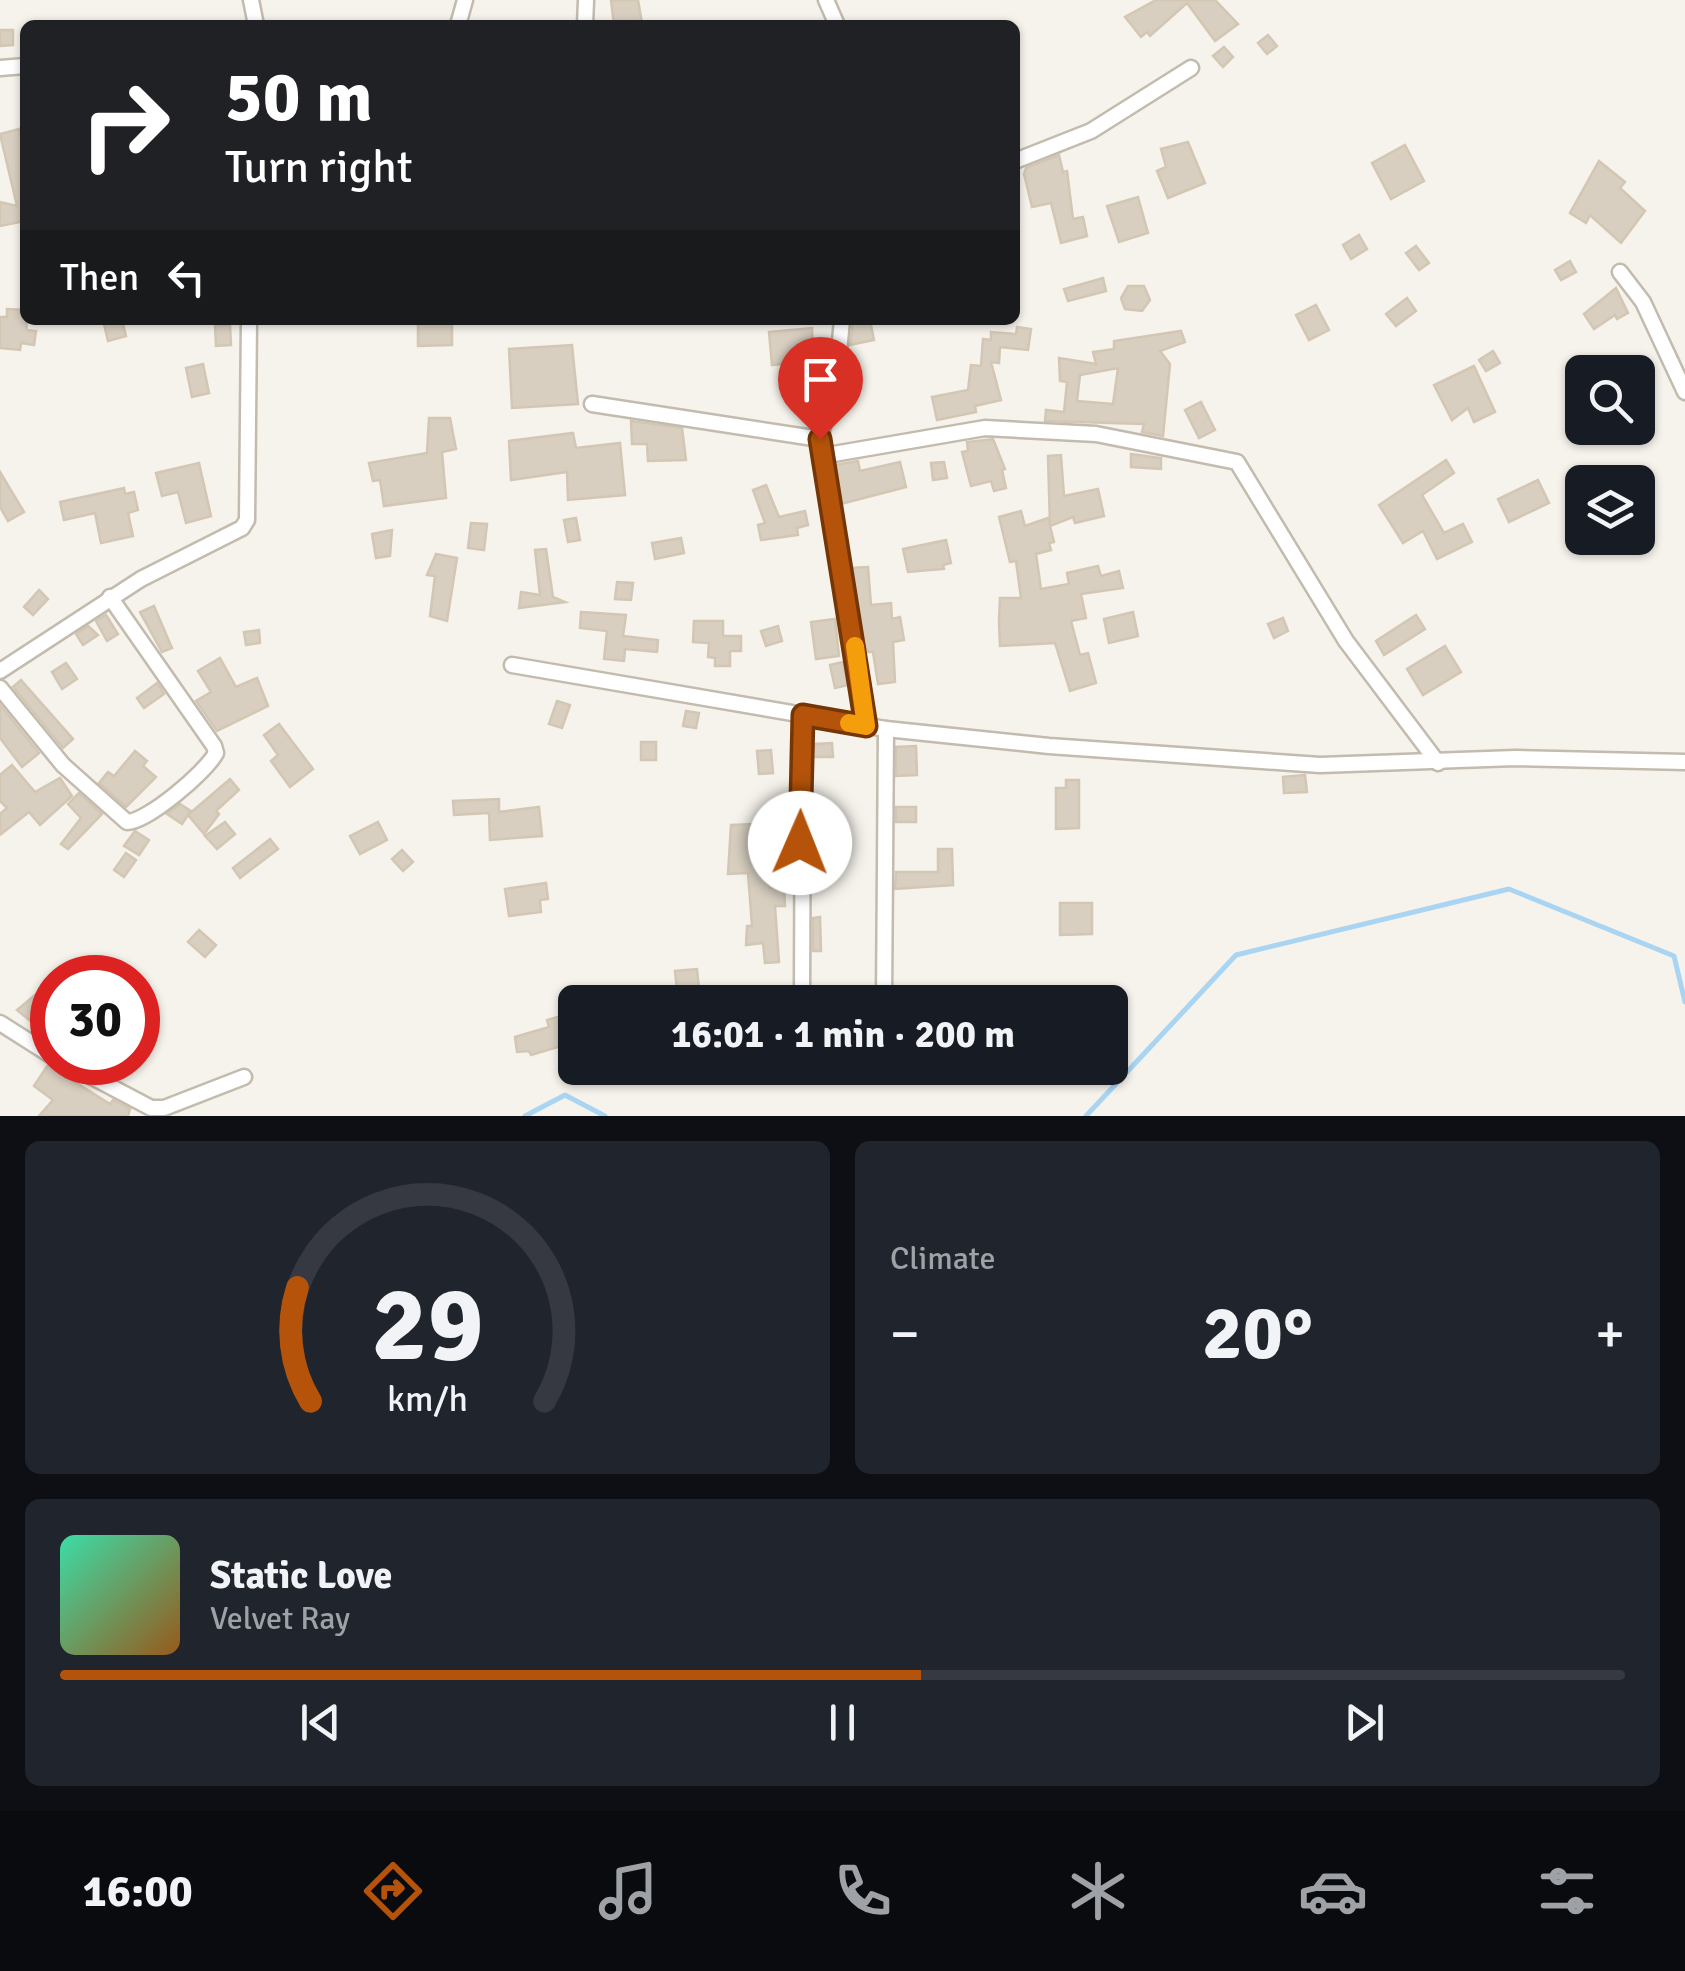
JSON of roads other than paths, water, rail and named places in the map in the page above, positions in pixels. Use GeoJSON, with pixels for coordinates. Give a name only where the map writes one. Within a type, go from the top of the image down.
{"type":"FeatureCollection","features":[{"type":"Feature","properties":{"kind":"street"},"geometry":{"type":"LineString","coordinates":[[1020,159],[1092,131],[1191,68]]}},
{"type":"Feature","properties":{"kind":"street"},"geometry":{"type":"LineString","coordinates":[[1620,272],[1643,302],[1685,392]]}},
{"type":"Feature","properties":{"kind":"street"},"geometry":{"type":"LineString","coordinates":[[0,672],[110,597],[231,537],[247,520],[249,325]]}},
{"type":"Feature","properties":{"kind":"street"},"geometry":{"type":"LineString","coordinates":[[842,325],[837,372],[820,439],[866,726]]}},
{"type":"Feature","properties":{"kind":"street"},"geometry":{"type":"LineString","coordinates":[[592,404],[820,439]]}},
{"type":"Feature","properties":{"kind":"street"},"geometry":{"type":"LineString","coordinates":[[822,456],[985,428],[1096,434],[1237,462],[1346,641],[1438,763]]}},
{"type":"Feature","properties":{"kind":"street"},"geometry":{"type":"LineString","coordinates":[[0,688],[63,764],[127,822],[149,815],[202,772],[216,753],[214,746],[110,597]]}},
{"type":"Feature","properties":{"kind":"street"},"geometry":{"type":"LineString","coordinates":[[512,665],[886,729],[1265,762],[1438,763],[1515,758],[1685,762]]}},
{"type":"Feature","properties":{"kind":"street"},"geometry":{"type":"LineString","coordinates":[[802,985],[803,715]]}},
{"type":"Feature","properties":{"kind":"street"},"geometry":{"type":"LineString","coordinates":[[884,985],[886,729]]}},
{"type":"Feature","properties":{"kind":"street"},"geometry":{"type":"LineString","coordinates":[[0,1022],[30,1042]]}},
{"type":"Feature","properties":{"kind":"street"},"geometry":{"type":"LineString","coordinates":[[107,1085],[150,1108],[164,1108],[244,1076]]}},
{"type":"Feature","properties":{"kind":"waterway"},"geometry":{"type":"LineString","coordinates":[[1086,1116],[1236,955],[1509,889],[1674,956],[1685,1002]]}},
{"type":"Feature","properties":{"kind":"waterway"},"geometry":{"type":"LineString","coordinates":[[525,1116],[565,1095],[605,1116]]}}]}
